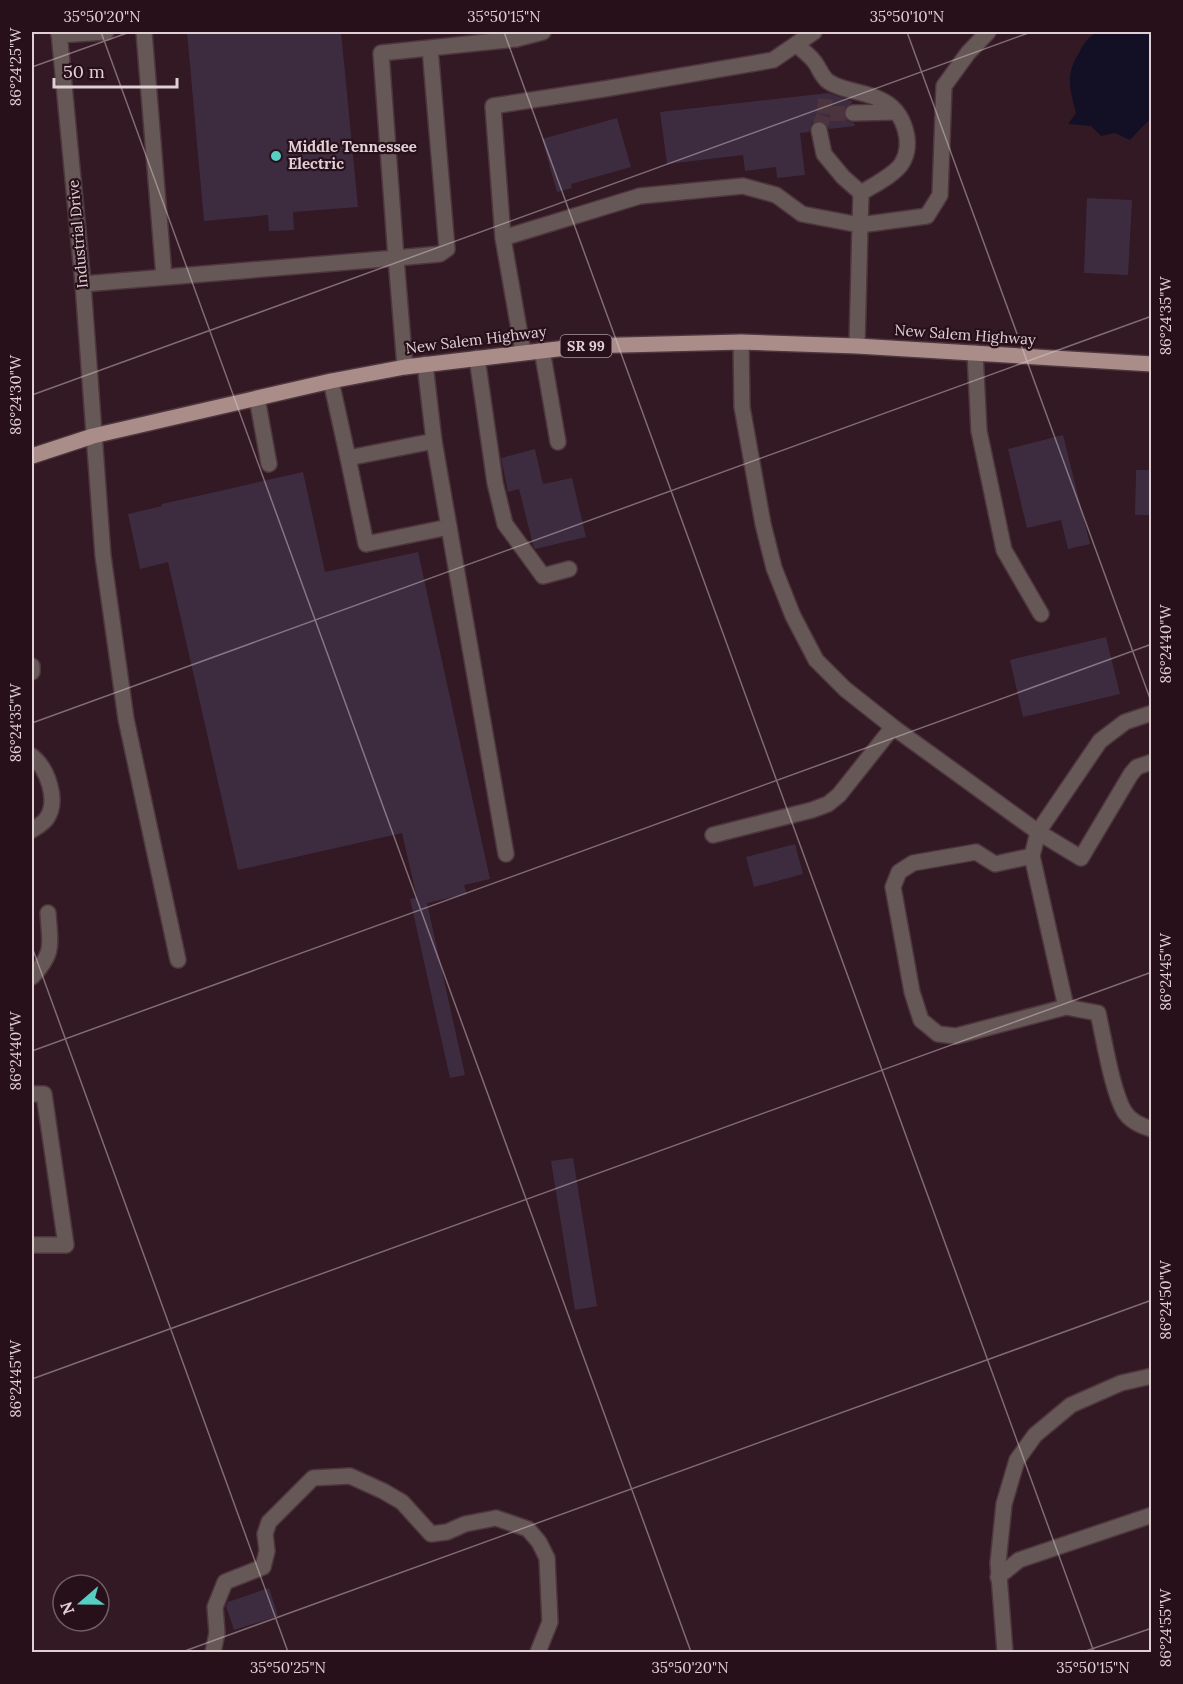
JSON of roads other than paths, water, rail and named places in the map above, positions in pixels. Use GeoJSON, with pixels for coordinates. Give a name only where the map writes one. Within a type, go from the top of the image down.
{"type":"FeatureCollection","features":[{"type":"Feature","properties":{"kind":"main road","name":"New Salem Highway"},"geometry":{"type":"LineString","coordinates":[[32,456],[93,436],[331,381],[425,364],[584,346],[741,342],[857,346],[1152,364]]}},
{"type":"Feature","properties":{"kind":"street"},"geometry":{"type":"LineString","coordinates":[[59,33],[106,32]]}},
{"type":"Feature","properties":{"kind":"street"},"geometry":{"type":"LineString","coordinates":[[144,32],[164,277]]}},
{"type":"Feature","properties":{"kind":"street"},"geometry":{"type":"LineString","coordinates":[[405,367],[381,53],[543,32]]}},
{"type":"Feature","properties":{"kind":"street"},"geometry":{"type":"LineString","coordinates":[[523,352],[502,238],[493,106],[773,60],[814,32]]}},
{"type":"Feature","properties":{"kind":"street"},"geometry":{"type":"LineString","coordinates":[[502,238],[640,196],[743,186],[776,195],[802,214],[860,225],[927,216],[940,195],[944,86],[968,53],[988,32]]}},
{"type":"Feature","properties":{"kind":"street","name":"Industrial Drive"},"geometry":{"type":"LineString","coordinates":[[59,33],[83,284],[104,556],[126,719],[178,960]]}},
{"type":"Feature","properties":{"kind":"street"},"geometry":{"type":"LineString","coordinates":[[796,44],[813,59],[826,87],[836,86],[856,90],[887,102],[896,112],[906,131],[907,151],[902,165],[861,193]]}},
{"type":"Feature","properties":{"kind":"street"},"geometry":{"type":"LineString","coordinates":[[83,284],[440,254],[447,249],[430,48]]}},
{"type":"Feature","properties":{"kind":"street"},"geometry":{"type":"LineString","coordinates":[[853,113],[896,112]]}},
{"type":"Feature","properties":{"kind":"street"},"geometry":{"type":"LineString","coordinates":[[819,130],[824,154],[843,177],[861,193]]}},
{"type":"Feature","properties":{"kind":"street"},"geometry":{"type":"LineString","coordinates":[[857,346],[861,193]]}},
{"type":"Feature","properties":{"kind":"street"},"geometry":{"type":"LineString","coordinates":[[741,342],[742,407],[763,524],[778,578],[793,616],[816,660],[845,689],[893,727],[1038,832],[1081,858],[1131,774],[1137,766],[1152,762]]}},
{"type":"Feature","properties":{"kind":"street"},"geometry":{"type":"LineString","coordinates":[[542,350],[558,442]]}},
{"type":"Feature","properties":{"kind":"street"},"geometry":{"type":"LineString","coordinates":[[975,353],[979,431],[1004,550],[1041,614]]}},
{"type":"Feature","properties":{"kind":"street"},"geometry":{"type":"LineString","coordinates":[[477,358],[495,483],[505,524],[543,576],[569,569]]}},
{"type":"Feature","properties":{"kind":"street"},"geometry":{"type":"LineString","coordinates":[[425,364],[449,527],[506,854]]}},
{"type":"Feature","properties":{"kind":"street"},"geometry":{"type":"LineString","coordinates":[[331,381],[366,544],[449,527]]}},
{"type":"Feature","properties":{"kind":"street"},"geometry":{"type":"LineString","coordinates":[[257,398],[269,464]]}},
{"type":"Feature","properties":{"kind":"street"},"geometry":{"type":"LineString","coordinates":[[348,458],[435,441]]}},
{"type":"Feature","properties":{"kind":"street"},"geometry":{"type":"LineString","coordinates":[[32,666],[32,672]]}},
{"type":"Feature","properties":{"kind":"street"},"geometry":{"type":"LineString","coordinates":[[1066,1007],[1032,856],[1038,832],[1100,741],[1125,723],[1152,713]]}},
{"type":"Feature","properties":{"kind":"street"},"geometry":{"type":"LineString","coordinates":[[713,835],[828,804],[839,795],[893,727]]}},
{"type":"Feature","properties":{"kind":"street"},"geometry":{"type":"LineString","coordinates":[[32,756],[39,762],[46,776],[51,791],[52,808],[46,820],[32,830]]}},
{"type":"Feature","properties":{"kind":"street"},"geometry":{"type":"LineString","coordinates":[[1032,856],[995,864],[976,852],[913,863],[899,872],[893,887],[912,993],[921,1020],[938,1034],[956,1036],[1066,1007],[1098,1013],[1115,1084],[1125,1112],[1140,1126],[1152,1129]]}},
{"type":"Feature","properties":{"kind":"street"},"geometry":{"type":"LineString","coordinates":[[32,977],[43,965],[50,952],[48,913]]}},
{"type":"Feature","properties":{"kind":"street"},"geometry":{"type":"LineString","coordinates":[[32,1094],[44,1094],[66,1245],[32,1245]]}},
{"type":"Feature","properties":{"kind":"street"},"geometry":{"type":"LineString","coordinates":[[1005,1653],[998,1563],[1004,1504],[1017,1460],[1035,1435],[1071,1405],[1121,1383],[1152,1376]]}},
{"type":"Feature","properties":{"kind":"street"},"geometry":{"type":"LineString","coordinates":[[213,1653],[217,1632],[215,1607],[225,1582],[263,1567],[267,1551],[265,1534],[269,1522],[313,1478],[350,1476],[383,1491],[402,1503],[431,1534],[447,1532],[465,1524],[495,1518],[528,1529],[539,1542],[547,1558],[550,1622],[538,1653]]}},
{"type":"Feature","properties":{"kind":"street"},"geometry":{"type":"LineString","coordinates":[[998,1577],[1019,1560],[1152,1515]]}},
{"type":"Feature","properties":{"kind":"tunnel"},"geometry":{"type":"LineString","coordinates":[[824,114],[826,93]]}},
{"type":"Feature","properties":{"kind":"tunnel"},"geometry":{"type":"LineString","coordinates":[[819,130],[824,114],[853,113]]}},
{"type":"Feature","properties":{"kind":"place","name":"Middle Tennessee Electric"},"geometry":{"type":"Point","coordinates":[276,156]}}]}
